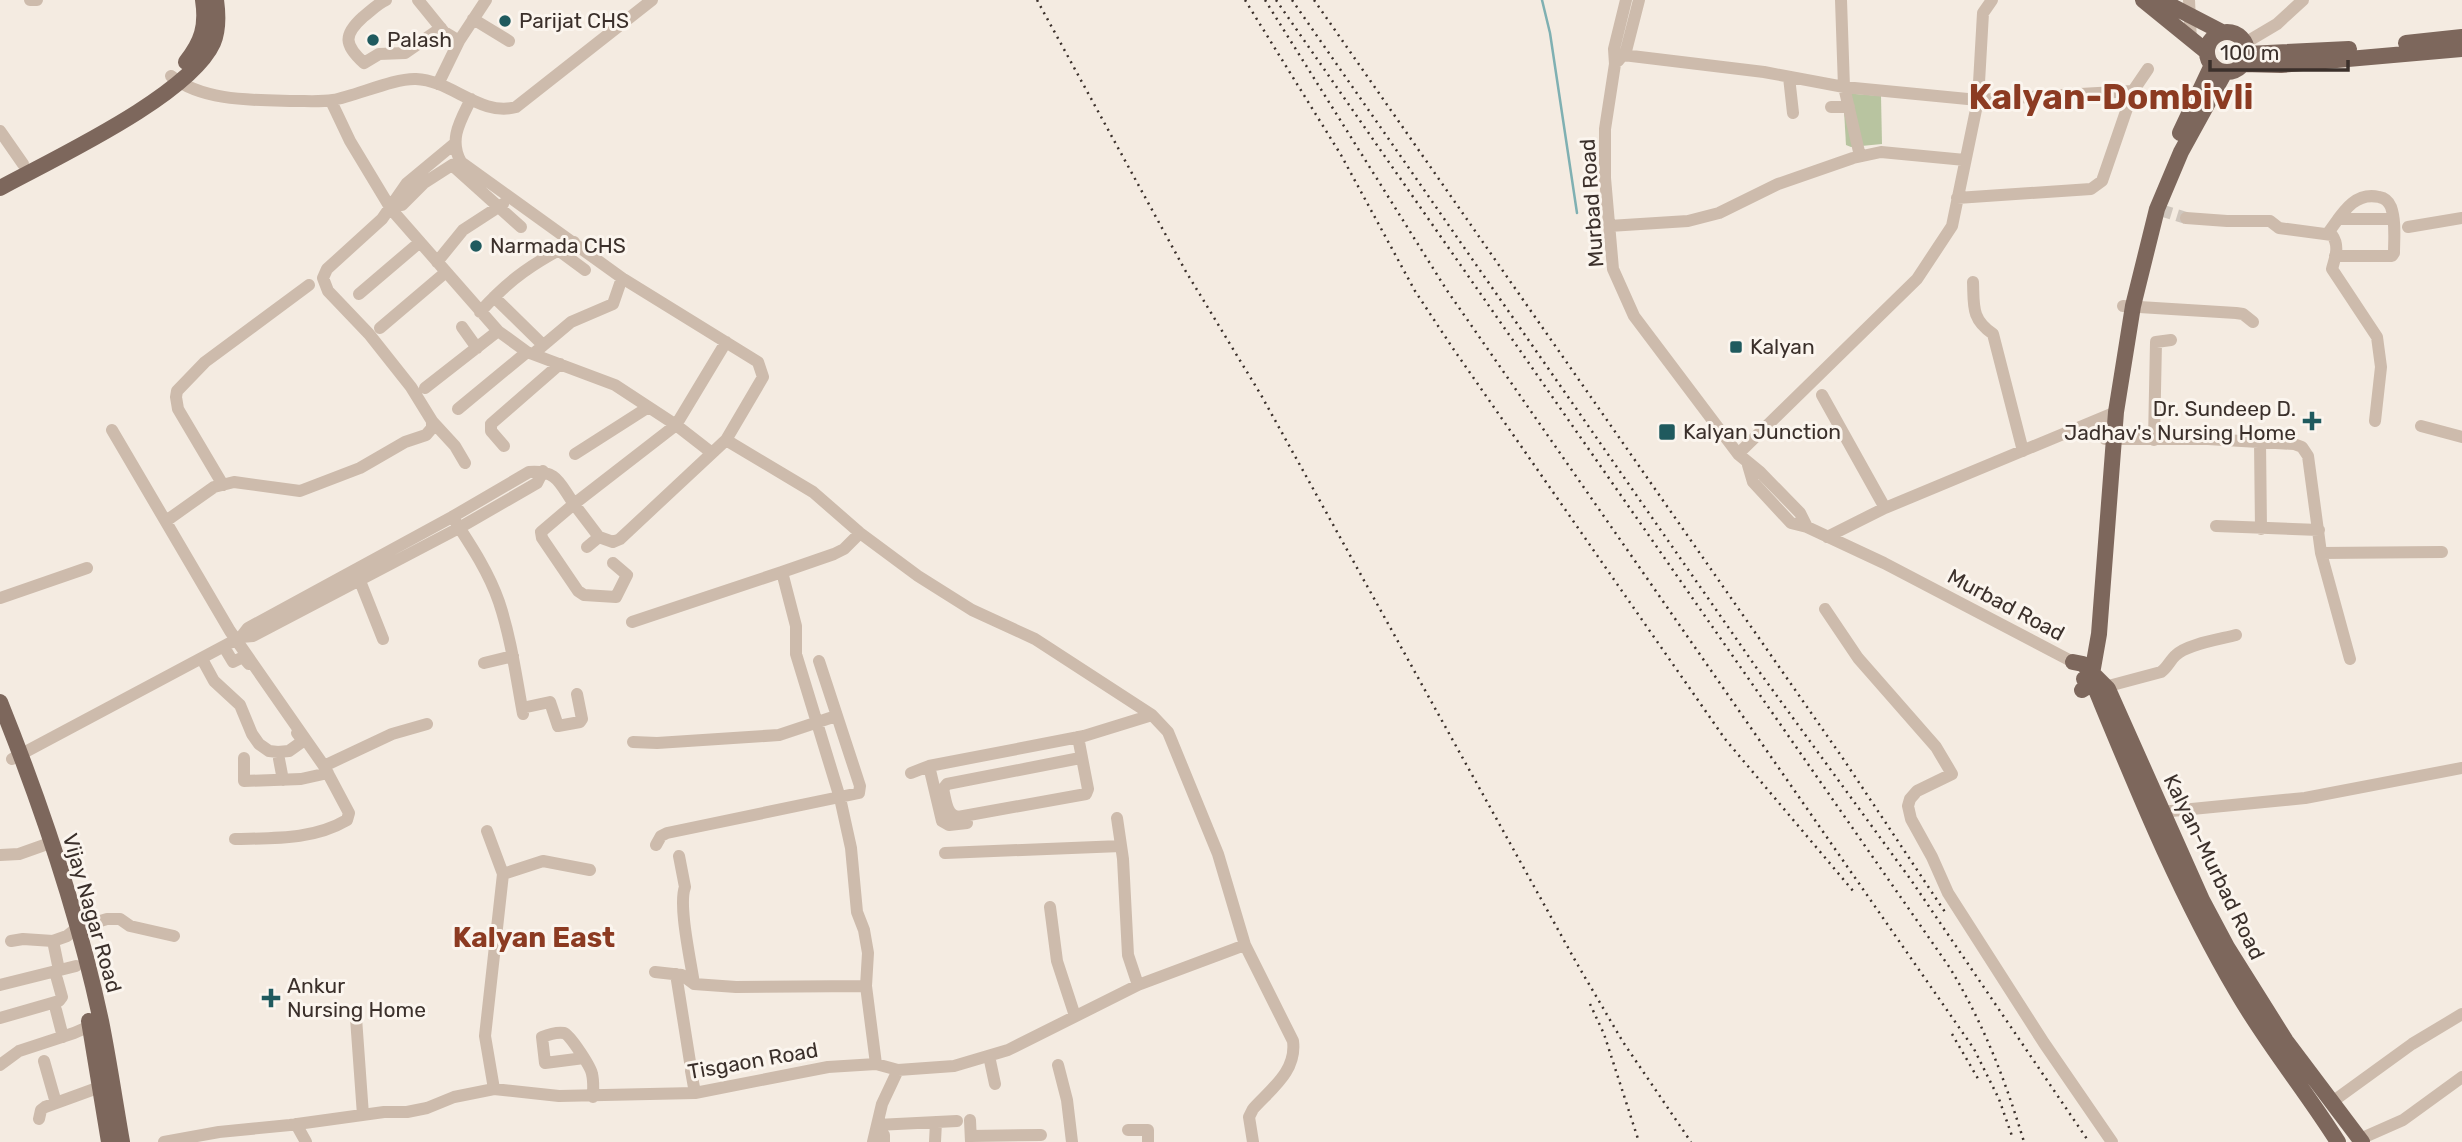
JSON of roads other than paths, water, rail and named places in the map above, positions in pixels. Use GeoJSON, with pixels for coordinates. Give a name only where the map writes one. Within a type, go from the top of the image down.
{"type":"FeatureCollection","features":[{"type":"Feature","properties":{"kind":"main road"},"geometry":{"type":"LineString","coordinates":[[175,79],[197,48],[204,32],[206,16],[203,0]]}},
{"type":"Feature","properties":{"kind":"main road"},"geometry":{"type":"LineString","coordinates":[[0,188],[115,120],[204,57],[213,43],[217,27],[216,0]]}},
{"type":"Feature","properties":{"kind":"main road"},"geometry":{"type":"LineString","coordinates":[[2143,0],[2161,6],[2190,8],[2222,32],[2238,35],[2245,54]]}},
{"type":"Feature","properties":{"kind":"main road"},"geometry":{"type":"LineString","coordinates":[[2161,6],[2191,41],[2215,63],[2235,70],[2245,54]]}},
{"type":"Feature","properties":{"kind":"main road"},"geometry":{"type":"LineString","coordinates":[[2215,63],[2213,38],[2222,32]]}},
{"type":"Feature","properties":{"kind":"main road"},"geometry":{"type":"LineString","coordinates":[[2245,54],[2367,48],[2462,37]]}},
{"type":"Feature","properties":{"kind":"main road"},"geometry":{"type":"LineString","coordinates":[[2245,54],[2281,65],[2462,49]]}},
{"type":"Feature","properties":{"kind":"main road","name":"Kalyan-Murbad Road"},"geometry":{"type":"LineString","coordinates":[[2215,63],[2155,208],[2132,283],[2109,440],[2097,603],[2088,678],[2166,859],[2200,927],[2238,995],[2338,1142]]}},
{"type":"Feature","properties":{"kind":"main road"},"geometry":{"type":"LineString","coordinates":[[0,176],[115,120]]}},
{"type":"Feature","properties":{"kind":"main road","name":"Kalyan-Murbad Road"},"geometry":{"type":"LineString","coordinates":[[2088,678],[2161,812],[2227,947],[2287,1041],[2359,1141]]}},
{"type":"Feature","properties":{"kind":"main road","name":"Vijay Nagar Road"},"geometry":{"type":"LineString","coordinates":[[0,702],[73,931],[121,1142]]}},
{"type":"Feature","properties":{"kind":"main road","name":"Vijay Nagar Road"},"geometry":{"type":"LineString","coordinates":[[0,727],[17,757]]}},
{"type":"Feature","properties":{"kind":"main road","name":"Vijay Nagar Road"},"geometry":{"type":"LineString","coordinates":[[73,931],[76,966],[96,1023],[100,1087],[110,1142]]}},
{"type":"Feature","properties":{"kind":"main road"},"geometry":{"type":"LineString","coordinates":[[110,1142],[121,1142]]}},
{"type":"Feature","properties":{"kind":"street"},"geometry":{"type":"LineString","coordinates":[[30,0],[37,0]]}},
{"type":"Feature","properties":{"kind":"street"},"geometry":{"type":"LineString","coordinates":[[386,0],[353,27],[348,35],[349,46],[364,63],[379,54],[405,53],[440,28]]}},
{"type":"Feature","properties":{"kind":"street"},"geometry":{"type":"LineString","coordinates":[[418,0],[440,28],[459,40]]}},
{"type":"Feature","properties":{"kind":"street"},"geometry":{"type":"LineString","coordinates":[[438,84],[459,40],[486,0]]}},
{"type":"Feature","properties":{"kind":"street"},"geometry":{"type":"LineString","coordinates":[[175,79],[226,98],[331,101],[413,78],[438,84],[493,109],[505,110],[516,107],[652,0]]}},
{"type":"Feature","properties":{"kind":"street","name":"Murbad Road"},"geometry":{"type":"LineString","coordinates":[[1626,0],[1605,130],[1605,178],[1613,269],[1634,316],[1748,465],[1753,482],[1791,523],[1807,527],[1884,563],[2088,678]]}},
{"type":"Feature","properties":{"kind":"street","name":"Murbad Road"},"geometry":{"type":"LineString","coordinates":[[1617,58],[1626,51],[1639,0]]}},
{"type":"Feature","properties":{"kind":"street"},"geometry":{"type":"LineString","coordinates":[[1840,0],[1844,88],[1860,156]]}},
{"type":"Feature","properties":{"kind":"street"},"geometry":{"type":"LineString","coordinates":[[1738,454],[1917,279],[1952,226],[1978,100],[1983,13],[1992,0]]}},
{"type":"Feature","properties":{"kind":"street"},"geometry":{"type":"LineString","coordinates":[[2245,54],[2303,0]]}},
{"type":"Feature","properties":{"kind":"street"},"geometry":{"type":"LineString","coordinates":[[2190,8],[2191,41]]}},
{"type":"Feature","properties":{"kind":"street"},"geometry":{"type":"LineString","coordinates":[[473,19],[509,41]]}},
{"type":"Feature","properties":{"kind":"street"},"geometry":{"type":"LineString","coordinates":[[1617,58],[1789,77],[1844,88],[1978,100],[2133,91]]}},
{"type":"Feature","properties":{"kind":"street"},"geometry":{"type":"LineString","coordinates":[[1958,198],[2091,189],[2102,181],[2133,91],[2148,69]]}},
{"type":"Feature","properties":{"kind":"street"},"geometry":{"type":"LineString","coordinates":[[1789,77],[1793,113]]}},
{"type":"Feature","properties":{"kind":"street"},"geometry":{"type":"LineString","coordinates":[[17,757],[224,647],[248,628],[456,523],[500,497],[530,472],[543,471],[554,475],[594,542],[613,542],[620,539],[726,440],[763,377],[758,362],[622,278],[461,162],[454,144],[456,131],[471,99]]}},
{"type":"Feature","properties":{"kind":"street"},"geometry":{"type":"LineString","coordinates":[[331,101],[350,141],[421,242],[498,331],[561,364],[615,385],[676,425],[712,453]]}},
{"type":"Feature","properties":{"kind":"street"},"geometry":{"type":"LineString","coordinates":[[1831,107],[1849,107]]}},
{"type":"Feature","properties":{"kind":"street"},"geometry":{"type":"LineString","coordinates":[[2,138],[23,164]]}},
{"type":"Feature","properties":{"kind":"street"},"geometry":{"type":"LineString","coordinates":[[421,178],[454,144]]}},
{"type":"Feature","properties":{"kind":"street"},"geometry":{"type":"LineString","coordinates":[[1609,226],[1688,221],[1719,213],[1778,184],[1860,156],[1881,152],[1965,160]]}},
{"type":"Feature","properties":{"kind":"street"},"geometry":{"type":"LineString","coordinates":[[223,485],[178,409],[177,391],[205,362],[314,282],[396,207],[407,183],[455,166],[521,227]]}},
{"type":"Feature","properties":{"kind":"street"},"geometry":{"type":"LineString","coordinates":[[2328,233],[2356,200],[2372,196],[2384,198],[2391,205],[2392,256],[2335,256]]}},
{"type":"Feature","properties":{"kind":"street"},"geometry":{"type":"LineString","coordinates":[[437,262],[463,230],[512,198]]}},
{"type":"Feature","properties":{"kind":"street"},"geometry":{"type":"LineString","coordinates":[[2186,218],[2270,221],[2279,228],[2332,235],[2336,242],[2332,269],[2377,337],[2381,367],[2375,421]]}},
{"type":"Feature","properties":{"kind":"street"},"geometry":{"type":"LineString","coordinates":[[2407,227],[2462,218]]}},
{"type":"Feature","properties":{"kind":"street"},"geometry":{"type":"LineString","coordinates":[[2338,219],[2393,219]]}},
{"type":"Feature","properties":{"kind":"street"},"geometry":{"type":"LineString","coordinates":[[359,294],[421,242]]}},
{"type":"Feature","properties":{"kind":"street"},"geometry":{"type":"LineString","coordinates":[[480,312],[523,271],[574,242]]}},
{"type":"Feature","properties":{"kind":"street"},"geometry":{"type":"LineString","coordinates":[[558,250],[585,270]]}},
{"type":"Feature","properties":{"kind":"street"},"geometry":{"type":"LineString","coordinates":[[380,328],[446,272]]}},
{"type":"Feature","properties":{"kind":"street"},"geometry":{"type":"LineString","coordinates":[[458,409],[571,321],[612,304],[622,278]]}},
{"type":"Feature","properties":{"kind":"street"},"geometry":{"type":"LineString","coordinates":[[314,282],[328,291],[389,357],[432,421],[455,446],[465,463]]}},
{"type":"Feature","properties":{"kind":"street"},"geometry":{"type":"LineString","coordinates":[[1973,282],[1974,313],[1982,327],[1993,334],[2023,450]]}},
{"type":"Feature","properties":{"kind":"street"},"geometry":{"type":"LineString","coordinates":[[494,297],[535,350]]}},
{"type":"Feature","properties":{"kind":"street"},"geometry":{"type":"LineString","coordinates":[[2128,306],[2236,313],[2243,314],[2253,322]]}},
{"type":"Feature","properties":{"kind":"street"},"geometry":{"type":"LineString","coordinates":[[461,327],[477,348]]}},
{"type":"Feature","properties":{"kind":"street"},"geometry":{"type":"LineString","coordinates":[[425,388],[498,331]]}},
{"type":"Feature","properties":{"kind":"street"},"geometry":{"type":"LineString","coordinates":[[2154,440],[2156,342],[2171,340]]}},
{"type":"Feature","properties":{"kind":"street"},"geometry":{"type":"LineString","coordinates":[[620,539],[611,566],[627,575],[615,598],[584,595],[578,591],[540,534],[676,425],[726,342]]}},
{"type":"Feature","properties":{"kind":"street"},"geometry":{"type":"LineString","coordinates":[[503,446],[491,431],[491,424],[561,364]]}},
{"type":"Feature","properties":{"kind":"street"},"geometry":{"type":"LineString","coordinates":[[1822,395],[1885,508]]}},
{"type":"Feature","properties":{"kind":"street"},"geometry":{"type":"LineString","coordinates":[[575,454],[642,404]]}},
{"type":"Feature","properties":{"kind":"street"},"geometry":{"type":"LineString","coordinates":[[1827,537],[1885,508],[2112,414]]}},
{"type":"Feature","properties":{"kind":"street"},"geometry":{"type":"LineString","coordinates":[[166,521],[214,487],[234,482],[300,491],[360,468],[405,442],[426,435],[432,428],[432,421]]}},
{"type":"Feature","properties":{"kind":"street"},"geometry":{"type":"LineString","coordinates":[[2421,426],[2462,437]]}},
{"type":"Feature","properties":{"kind":"street"},"geometry":{"type":"LineString","coordinates":[[112,430],[215,606],[303,741],[289,751],[269,751],[259,744],[240,705],[214,681],[202,659]]}},
{"type":"Feature","properties":{"kind":"street"},"geometry":{"type":"LineString","coordinates":[[2109,440],[2208,439],[2294,444],[2305,450],[2321,553],[2350,659]]}},
{"type":"Feature","properties":{"kind":"street"},"geometry":{"type":"LineString","coordinates":[[726,440],[813,492],[860,533],[929,583],[972,610],[1035,639],[1152,715],[1168,732],[1218,854],[1245,945],[1293,1041],[1294,1054],[1290,1068],[1249,1117],[1253,1142]]}},
{"type":"Feature","properties":{"kind":"street"},"geometry":{"type":"LineString","coordinates":[[2260,442],[2261,529]]}},
{"type":"Feature","properties":{"kind":"street"},"geometry":{"type":"LineString","coordinates":[[456,523],[478,556],[495,592],[513,656],[522,711],[551,702],[558,726],[580,722],[582,719],[577,694]]}},
{"type":"Feature","properties":{"kind":"street"},"geometry":{"type":"LineString","coordinates":[[2216,526],[2319,530]]}},
{"type":"Feature","properties":{"kind":"street"},"geometry":{"type":"LineString","coordinates":[[632,622],[834,554],[844,549],[860,533]]}},
{"type":"Feature","properties":{"kind":"street"},"geometry":{"type":"LineString","coordinates":[[2321,553],[2442,552]]}},
{"type":"Feature","properties":{"kind":"street"},"geometry":{"type":"LineString","coordinates":[[0,598],[87,568]]}},
{"type":"Feature","properties":{"kind":"street"},"geometry":{"type":"LineString","coordinates":[[782,572],[796,626],[796,654],[840,798],[851,848],[857,912],[868,953],[866,986],[876,1064]]}},
{"type":"Feature","properties":{"kind":"street"},"geometry":{"type":"LineString","coordinates":[[357,575],[383,639]]}},
{"type":"Feature","properties":{"kind":"street"},"geometry":{"type":"LineString","coordinates":[[1825,609],[1858,658],[1936,747],[1952,774],[1917,792],[1910,799],[1908,806],[1911,819],[1948,893],[2044,1043],[2112,1142]]}},
{"type":"Feature","properties":{"kind":"street"},"geometry":{"type":"LineString","coordinates":[[2088,678],[2161,672],[2169,666],[2175,655],[2184,649],[2236,635]]}},
{"type":"Feature","properties":{"kind":"street"},"geometry":{"type":"LineString","coordinates":[[224,647],[233,662],[245,657],[326,770],[349,813],[347,820],[337,826],[294,838],[235,838]]}},
{"type":"Feature","properties":{"kind":"street"},"geometry":{"type":"LineString","coordinates":[[484,663],[513,656]]}},
{"type":"Feature","properties":{"kind":"street"},"geometry":{"type":"LineString","coordinates":[[656,845],[667,832],[858,794],[860,790],[819,661]]}},
{"type":"Feature","properties":{"kind":"street"},"geometry":{"type":"LineString","coordinates":[[911,773],[929,766],[1081,736],[1152,715]]}},
{"type":"Feature","properties":{"kind":"street"},"geometry":{"type":"LineString","coordinates":[[633,741],[657,743],[765,737],[836,716]]}},
{"type":"Feature","properties":{"kind":"street"},"geometry":{"type":"LineString","coordinates":[[244,758],[244,781],[283,780],[326,770],[392,734],[427,723]]}},
{"type":"Feature","properties":{"kind":"street"},"geometry":{"type":"LineString","coordinates":[[1075,759],[947,784],[943,789],[948,811],[952,816],[958,817],[1086,794],[1088,789],[1081,736]]}},
{"type":"Feature","properties":{"kind":"street"},"geometry":{"type":"LineString","coordinates":[[929,766],[940,816],[942,821],[949,825],[1090,799],[1096,793],[1081,736]]}},
{"type":"Feature","properties":{"kind":"street"},"geometry":{"type":"LineString","coordinates":[[279,760],[283,780]]}},
{"type":"Feature","properties":{"kind":"street"},"geometry":{"type":"LineString","coordinates":[[2161,812],[2305,798],[2462,768]]}},
{"type":"Feature","properties":{"kind":"street"},"geometry":{"type":"LineString","coordinates":[[1117,818],[1128,956],[1138,985]]}},
{"type":"Feature","properties":{"kind":"street"},"geometry":{"type":"LineString","coordinates":[[487,831],[503,874],[485,1036],[494,1089]]}},
{"type":"Feature","properties":{"kind":"street"},"geometry":{"type":"LineString","coordinates":[[0,855],[19,854],[46,845]]}},
{"type":"Feature","properties":{"kind":"street"},"geometry":{"type":"LineString","coordinates":[[946,853],[1121,846]]}},
{"type":"Feature","properties":{"kind":"street"},"geometry":{"type":"LineString","coordinates":[[679,856],[685,887],[684,912],[694,984]]}},
{"type":"Feature","properties":{"kind":"street"},"geometry":{"type":"LineString","coordinates":[[503,874],[543,861],[590,870]]}},
{"type":"Feature","properties":{"kind":"street"},"geometry":{"type":"LineString","coordinates":[[1050,907],[1057,961],[1075,1016]]}},
{"type":"Feature","properties":{"kind":"street"},"geometry":{"type":"LineString","coordinates":[[11,941],[53,941],[107,919],[120,919],[130,926],[174,936]]}},
{"type":"Feature","properties":{"kind":"street"},"geometry":{"type":"LineString","coordinates":[[0,1018],[59,1001],[62,997],[53,941]]}},
{"type":"Feature","properties":{"kind":"street","name":"Tisgaon Road"},"geometry":{"type":"LineString","coordinates":[[164,1142],[219,1132],[427,1108],[454,1097],[494,1089],[559,1097],[695,1093],[802,1070],[876,1064],[898,1070],[954,1066],[1008,1050],[1138,985],[1245,945]]}},
{"type":"Feature","properties":{"kind":"street"},"geometry":{"type":"LineString","coordinates":[[0,985],[58,974],[76,966]]}},
{"type":"Feature","properties":{"kind":"street"},"geometry":{"type":"LineString","coordinates":[[654,972],[676,974],[694,984],[736,987],[866,986]]}},
{"type":"Feature","properties":{"kind":"street"},"geometry":{"type":"LineString","coordinates":[[676,974],[695,1093]]}},
{"type":"Feature","properties":{"kind":"street"},"geometry":{"type":"LineString","coordinates":[[56,1010],[63,1037]]}},
{"type":"Feature","properties":{"kind":"street"},"geometry":{"type":"LineString","coordinates":[[2332,1102],[2412,1044],[2462,1014]]}},
{"type":"Feature","properties":{"kind":"street"},"geometry":{"type":"LineString","coordinates":[[355,1018],[363,1115]]}},
{"type":"Feature","properties":{"kind":"street"},"geometry":{"type":"LineString","coordinates":[[0,1065],[19,1051],[96,1023]]}},
{"type":"Feature","properties":{"kind":"street"},"geometry":{"type":"LineString","coordinates":[[989,1056],[995,1084]]}},
{"type":"Feature","properties":{"kind":"street"},"geometry":{"type":"LineString","coordinates":[[584,1058],[593,1076],[593,1097]]}},
{"type":"Feature","properties":{"kind":"street"},"geometry":{"type":"LineString","coordinates":[[44,1061],[56,1103]]}},
{"type":"Feature","properties":{"kind":"street"},"geometry":{"type":"LineString","coordinates":[[1058,1065],[1067,1100],[1072,1142]]}},
{"type":"Feature","properties":{"kind":"street"},"geometry":{"type":"LineString","coordinates":[[898,1070],[882,1104],[880,1136],[936,1122],[964,1121],[971,1139],[1009,1139],[1041,1135]]}},
{"type":"Feature","properties":{"kind":"street"},"geometry":{"type":"LineString","coordinates":[[2359,1141],[2403,1120],[2462,1077]]}},
{"type":"Feature","properties":{"kind":"street"},"geometry":{"type":"LineString","coordinates":[[39,1119],[43,1109],[100,1087]]}},
{"type":"Feature","properties":{"kind":"street"},"geometry":{"type":"LineString","coordinates":[[935,1142],[936,1122]]}},
{"type":"Feature","properties":{"kind":"street"},"geometry":{"type":"LineString","coordinates":[[296,1124],[306,1142]]}},
{"type":"Feature","properties":{"kind":"street"},"geometry":{"type":"LineString","coordinates":[[1128,1130],[1148,1130],[1148,1142]]}},
{"type":"Feature","properties":{"kind":"waterway"},"geometry":{"type":"LineString","coordinates":[[1542,0],[1550,33],[1577,213]]}},
{"type":"Feature","properties":{"kind":"tunnel"},"geometry":{"type":"LineString","coordinates":[[2160,210],[2186,218]]}},
{"type":"Feature","properties":{"kind":"railway"},"geometry":{"type":"LineString","coordinates":[[1037,0],[1185,270],[1261,395],[1576,962],[1623,1042],[1691,1142]]}},
{"type":"Feature","properties":{"kind":"railway"},"geometry":{"type":"LineString","coordinates":[[1245,0],[1341,155],[1415,291],[1452,347],[1725,739],[1854,892]]}},
{"type":"Feature","properties":{"kind":"railway"},"geometry":{"type":"LineString","coordinates":[[1265,0],[1446,289],[1974,1049],[1999,1099],[2012,1136]]}},
{"type":"Feature","properties":{"kind":"railway"},"geometry":{"type":"LineString","coordinates":[[1276,0],[1950,968],[1993,1053],[2024,1142]]}},
{"type":"Feature","properties":{"kind":"railway"},"geometry":{"type":"LineString","coordinates":[[1292,0],[1758,670],[1911,880],[2089,1142]]}},
{"type":"Feature","properties":{"kind":"railway"},"geometry":{"type":"LineString","coordinates":[[1314,0],[1844,760],[1947,915]]}},
{"type":"Feature","properties":{"kind":"railway"},"geometry":{"type":"LineString","coordinates":[[1590,1004],[1604,1034],[1639,1142]]}},
{"type":"Feature","properties":{"kind":"railway"},"geometry":{"type":"LineString","coordinates":[[1952,1034],[1980,1082]]}},
{"type":"Feature","properties":{"kind":"place","name":"Parijat CHS"},"geometry":{"type":"Point","coordinates":[505,21]}},
{"type":"Feature","properties":{"kind":"place","name":"Palash"},"geometry":{"type":"Point","coordinates":[373,40]}},
{"type":"Feature","properties":{"kind":"place","name":"Narmada CHS"},"geometry":{"type":"Point","coordinates":[476,246]}},
{"type":"Feature","properties":{"kind":"place","name":"Kalyan"},"geometry":{"type":"Point","coordinates":[1736,347]}},
{"type":"Feature","properties":{"kind":"place","name":"Dr. Sundeep D. Jadhav's Nursing Home"},"geometry":{"type":"Point","coordinates":[2312,421]}},
{"type":"Feature","properties":{"kind":"place","name":"Kalyan Junction"},"geometry":{"type":"Point","coordinates":[1667,432]}},
{"type":"Feature","properties":{"kind":"place","name":"Ankur Nursing Home"},"geometry":{"type":"Point","coordinates":[271,998]}},
{"type":"Feature","properties":{"kind":"district","name":"Kalyan-Dombivli"},"geometry":{"type":"Point","coordinates":[2111,97]}},
{"type":"Feature","properties":{"kind":"district","name":"Kalyan East"},"geometry":{"type":"Point","coordinates":[534,937]}}]}
